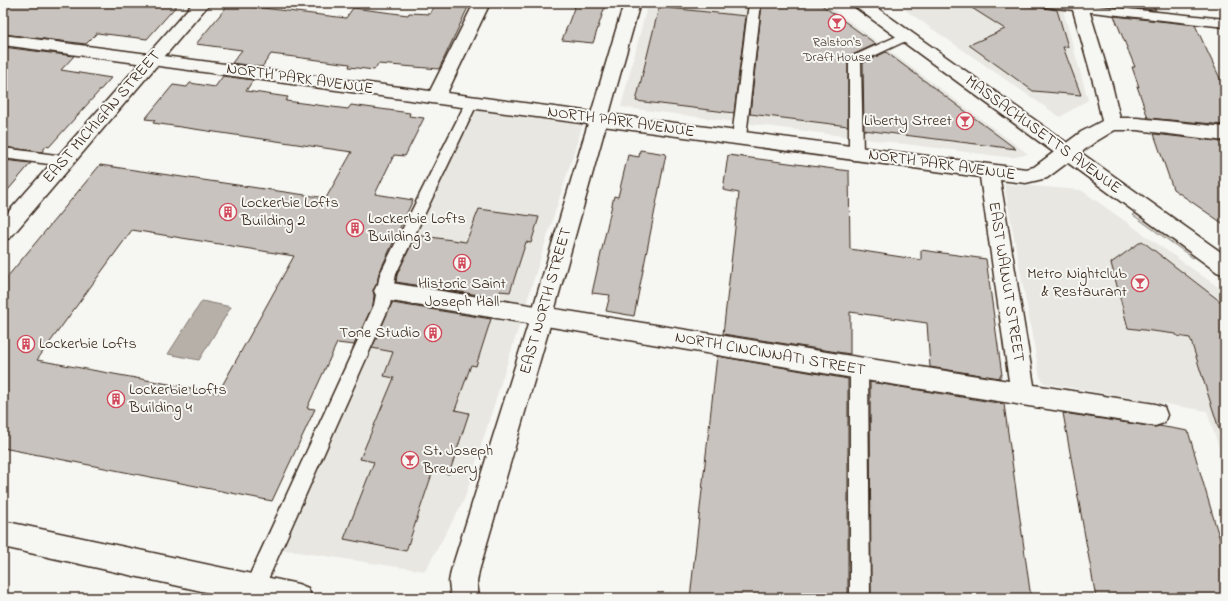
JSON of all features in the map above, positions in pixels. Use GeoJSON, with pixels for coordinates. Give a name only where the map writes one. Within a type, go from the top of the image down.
{"type":"FeatureCollection","features":[{"type":"Feature","properties":{"kind":"street","name":"EAST MICHIGAN STREET"},"geometry":{"type":"LineString","coordinates":[[3,232],[202,3]]}},
{"type":"Feature","properties":{"kind":"street"},"geometry":{"type":"LineString","coordinates":[[436,97],[482,3]]}},
{"type":"Feature","properties":{"kind":"street","name":"EAST NORTH STREET"},"geometry":{"type":"LineString","coordinates":[[465,598],[463,582],[465,571],[542,315],[632,3]]}},
{"type":"Feature","properties":{"kind":"street","name":"MASSACHUSETTS AVENUE"},"geometry":{"type":"LineString","coordinates":[[860,3],[1225,266]]}},
{"type":"Feature","properties":{"kind":"street"},"geometry":{"type":"LineString","coordinates":[[1080,5],[1103,85],[1112,124]]}},
{"type":"Feature","properties":{"kind":"street","name":"NORTH PARK AVENUE"},"geometry":{"type":"LineString","coordinates":[[3,40],[1026,176],[1035,175],[1088,136],[1112,124],[1137,124],[1225,134]]}},
{"type":"Feature","properties":{"kind":"street","name":"EAST WALNUT STREET"},"geometry":{"type":"LineString","coordinates":[[989,171],[1023,394]]}},
{"type":"Feature","properties":{"kind":"street","name":"NORTH CINCINNATI STREET"},"geometry":{"type":"LineString","coordinates":[[385,290],[859,369],[1155,415]]}},
{"type":"Feature","properties":{"kind":"street"},"geometry":{"type":"LineString","coordinates":[[3,534],[298,598]]}},
{"type":"Feature","properties":{"kind":"lane"},"geometry":{"type":"LineString","coordinates":[[739,138],[755,3]]}},
{"type":"Feature","properties":{"kind":"lane"},"geometry":{"type":"LineString","coordinates":[[1038,3],[1080,5],[1225,23]]}},
{"type":"Feature","properties":{"kind":"lane"},"geometry":{"type":"LineString","coordinates":[[856,153],[855,60],[906,36]]}},
{"type":"Feature","properties":{"kind":"lane"},"geometry":{"type":"LineString","coordinates":[[254,588],[382,305],[388,274],[472,102]]}},
{"type":"Feature","properties":{"kind":"lane"},"geometry":{"type":"LineString","coordinates":[[3,153],[64,161]]}},
{"type":"Feature","properties":{"kind":"lane"},"geometry":{"type":"LineString","coordinates":[[859,369],[860,598]]}},
{"type":"Feature","properties":{"kind":"shaded area"},"geometry":{"type":"Polygon","coordinates":[[[648,3],[825,3],[1028,154],[1016,157],[1006,157],[621,107],[648,3]]]}},
{"type":"Feature","properties":{"kind":"shaded area"},"geometry":{"type":"Polygon","coordinates":[[[895,3],[1061,3],[1088,100],[1060,117],[895,3]]]}},
{"type":"Feature","properties":{"kind":"shaded area"},"geometry":{"type":"Polygon","coordinates":[[[472,102],[585,117],[464,500],[425,571],[272,548],[388,274],[472,102]]]}},
{"type":"Feature","properties":{"kind":"shaded area"},"geometry":{"type":"Polygon","coordinates":[[[1004,184],[1081,190],[1225,292],[1225,466],[1207,411],[1044,383],[1040,377],[1004,184]]]}},
{"type":"Feature","properties":{"kind":"shaded area"},"geometry":{"type":"Polygon","coordinates":[[[1137,212],[1197,255],[1193,258],[1133,215],[1137,212]]]}},
{"type":"Feature","properties":{"kind":"shaded area"},"geometry":{"type":"Polygon","coordinates":[[[202,301],[231,307],[199,360],[168,354],[202,301]]]}},
{"type":"Feature","properties":{"kind":"building"},"geometry":{"type":"Polygon","coordinates":[[[3,3],[179,3],[147,39],[97,33],[86,44],[3,34],[3,3]]]}},
{"type":"Feature","properties":{"kind":"building"},"geometry":{"type":"Polygon","coordinates":[[[436,3],[470,3],[439,69],[378,64],[374,70],[349,67],[350,64],[271,54],[262,67],[232,63],[242,50],[196,44],[229,4],[346,18],[353,8],[408,15],[409,13],[430,14],[436,3]]]}},
{"type":"Feature","properties":{"kind":"building"},"geometry":{"type":"Polygon","coordinates":[[[576,3],[606,3],[593,43],[562,40],[576,3]]]}},
{"type":"Feature","properties":{"kind":"building"},"geometry":{"type":"Polygon","coordinates":[[[762,3],[819,3],[876,44],[850,56],[848,59],[848,126],[750,114],[762,3]]]}},
{"type":"Feature","properties":{"kind":"building"},"geometry":{"type":"Polygon","coordinates":[[[964,3],[1007,3],[1057,10],[1068,47],[1063,47],[1081,95],[1033,91],[969,45],[1005,29],[964,3]]]}},
{"type":"Feature","properties":{"kind":"building"},"geometry":{"type":"Polygon","coordinates":[[[1109,3],[1152,3],[1156,10],[1110,6],[1109,3]]]}},
{"type":"Feature","properties":{"kind":"building"},"geometry":{"type":"Polygon","coordinates":[[[659,7],[746,16],[734,113],[636,101],[659,7]]]}},
{"type":"Feature","properties":{"kind":"building"},"geometry":{"type":"Polygon","coordinates":[[[1114,16],[1195,25],[1225,89],[1225,125],[1148,118],[1132,67],[1135,67],[1114,16]]]}},
{"type":"Feature","properties":{"kind":"building"},"geometry":{"type":"Polygon","coordinates":[[[3,47],[74,56],[61,70],[111,78],[49,147],[46,146],[42,152],[3,147],[3,47]]]}},
{"type":"Feature","properties":{"kind":"building"},"geometry":{"type":"Polygon","coordinates":[[[886,52],[1016,149],[864,130],[863,63],[886,52]]]}},
{"type":"Feature","properties":{"kind":"building"},"geometry":{"type":"Polygon","coordinates":[[[223,76],[253,80],[246,91],[288,97],[286,101],[348,109],[351,105],[410,113],[409,116],[424,118],[405,156],[394,155],[375,194],[413,200],[379,273],[377,284],[373,290],[373,305],[354,345],[337,343],[307,408],[315,409],[272,501],[3,448],[3,282],[100,165],[326,198],[352,152],[153,123],[155,120],[145,119],[173,85],[187,87],[190,83],[215,87],[223,76]],[[132,230],[37,360],[218,393],[294,256],[132,230]]]}},
{"type":"Feature","properties":{"kind":"building"},"geometry":{"type":"Polygon","coordinates":[[[1154,134],[1225,142],[1225,225],[1173,189],[1154,134]]]}},
{"type":"Feature","properties":{"kind":"building"},"geometry":{"type":"Polygon","coordinates":[[[640,150],[666,154],[634,316],[606,311],[610,295],[592,293],[614,196],[618,197],[628,155],[639,157],[640,150]]]}},
{"type":"Feature","properties":{"kind":"building"},"geometry":{"type":"Polygon","coordinates":[[[728,155],[849,171],[850,249],[921,260],[921,250],[986,259],[1002,375],[1000,375],[1000,378],[930,367],[927,323],[850,312],[850,354],[723,334],[739,193],[723,190],[728,155]]]}},
{"type":"Feature","properties":{"kind":"building"},"geometry":{"type":"Polygon","coordinates":[[[3,160],[31,163],[3,196],[3,160]]]}},
{"type":"Feature","properties":{"kind":"building","name":"Historic Saint Joseph Hall"},"geometry":{"type":"Polygon","coordinates":[[[479,209],[539,217],[531,243],[526,242],[510,292],[500,291],[498,298],[396,282],[397,274],[416,235],[466,242],[479,209]]]}},
{"type":"Feature","properties":{"kind":"building"},"geometry":{"type":"Polygon","coordinates":[[[1142,241],[1225,305],[1225,432],[1220,432],[1190,338],[1177,336],[1176,334],[1128,328],[1111,263],[1142,241]]]}},
{"type":"Feature","properties":{"kind":"building","name":"St. Joseph Brewery"},"geometry":{"type":"Polygon","coordinates":[[[392,303],[491,319],[476,366],[471,365],[455,410],[469,413],[449,474],[433,471],[406,551],[344,539],[374,462],[360,459],[394,378],[384,376],[393,352],[372,348],[392,303]]]}},
{"type":"Feature","properties":{"kind":"building"},"geometry":{"type":"Polygon","coordinates":[[[717,356],[848,379],[848,598],[690,598],[717,356]]]}},
{"type":"Feature","properties":{"kind":"building"},"geometry":{"type":"Polygon","coordinates":[[[870,382],[1004,404],[1031,598],[871,598],[870,382]]]}},
{"type":"Feature","properties":{"kind":"building"},"geometry":{"type":"Polygon","coordinates":[[[1063,413],[1188,431],[1225,557],[1225,598],[1096,598],[1063,413]]]}},
{"type":"Feature","properties":{"kind":"place","name":"Ralston's Draft House"},"geometry":{"type":"Point","coordinates":[837,23]}},
{"type":"Feature","properties":{"kind":"place","name":"Liberty Street"},"geometry":{"type":"Point","coordinates":[965,121]}},
{"type":"Feature","properties":{"kind":"place","name":"Lockerbie Lofts Building 2"},"geometry":{"type":"Point","coordinates":[228,212]}},
{"type":"Feature","properties":{"kind":"place","name":"Lockerbie Lofts Building 3"},"geometry":{"type":"Point","coordinates":[355,228]}},
{"type":"Feature","properties":{"kind":"place","name":"Historic Saint Joseph Hall"},"geometry":{"type":"Point","coordinates":[462,263]}},
{"type":"Feature","properties":{"kind":"place","name":"Metro Nightclub & Restaurant"},"geometry":{"type":"Point","coordinates":[1140,283]}},
{"type":"Feature","properties":{"kind":"place","name":"Tone Studio"},"geometry":{"type":"Point","coordinates":[433,333]}},
{"type":"Feature","properties":{"kind":"place","name":"Lockerbie Lofts"},"geometry":{"type":"Point","coordinates":[26,344]}},
{"type":"Feature","properties":{"kind":"place","name":"Lockerbie Lofts Building 4"},"geometry":{"type":"Point","coordinates":[116,399]}},
{"type":"Feature","properties":{"kind":"place","name":"St. Joseph Brewery"},"geometry":{"type":"Point","coordinates":[410,460]}}]}
